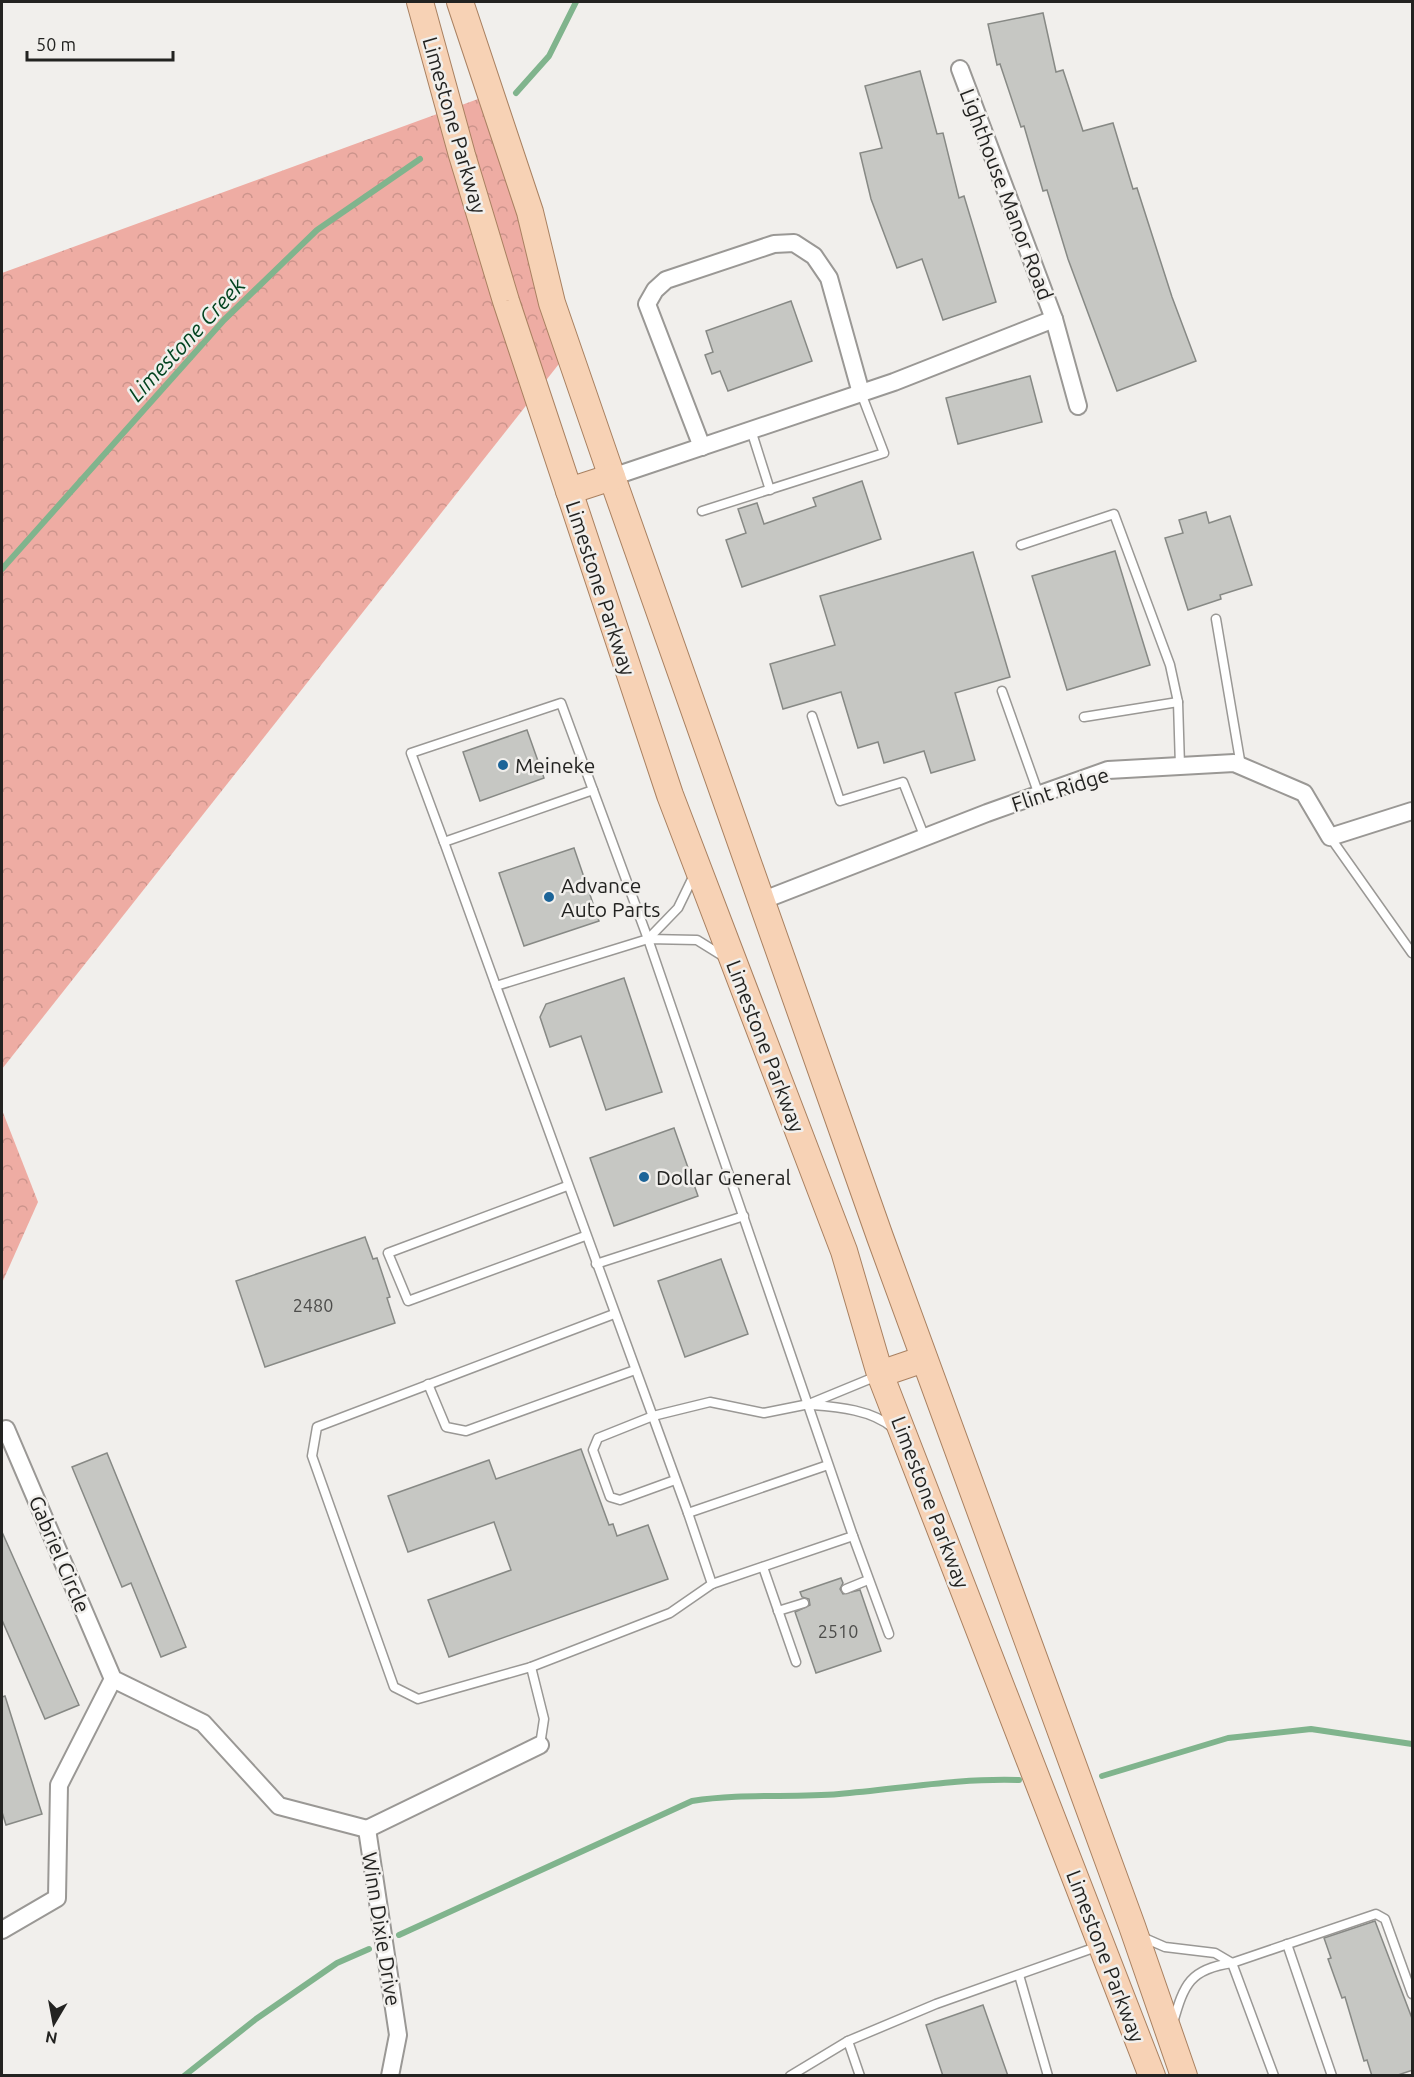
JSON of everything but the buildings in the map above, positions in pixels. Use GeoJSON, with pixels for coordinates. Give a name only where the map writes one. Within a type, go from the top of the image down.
{"type":"FeatureCollection","features":[{"type":"Feature","properties":{"kind":"main road","name":"Limestone Parkway"},"geometry":{"type":"LineString","coordinates":[[420,2],[462,155],[569,491],[670,795],[844,1251],[880,1374],[1152,2076]]}},
{"type":"Feature","properties":{"kind":"main road","name":"Limestone Parkway"},"geometry":{"type":"LineString","coordinates":[[460,2],[530,212],[552,303],[612,477],[924,1359],[1135,1934],[1184,2076]]}},
{"type":"Feature","properties":{"kind":"main road"},"geometry":{"type":"LineString","coordinates":[[569,491],[612,477]]}},
{"type":"Feature","properties":{"kind":"main road"},"geometry":{"type":"LineString","coordinates":[[880,1374],[924,1359]]}},
{"type":"Feature","properties":{"kind":"street","name":"Lighthouse Manor Road"},"geometry":{"type":"LineString","coordinates":[[960,69],[1054,319],[1078,406]]}},
{"type":"Feature","properties":{"kind":"street"},"geometry":{"type":"LineString","coordinates":[[702,447],[647,304],[655,290],[666,280],[774,244],[794,243],[814,256],[829,278],[861,393]]}},
{"type":"Feature","properties":{"kind":"street","name":"Lighthouse Manor Road"},"geometry":{"type":"LineString","coordinates":[[612,477],[861,393],[1054,319]]}},
{"type":"Feature","properties":{"kind":"street","name":"Flint Ridge"},"geometry":{"type":"LineString","coordinates":[[761,901],[1108,770],[1234,763],[1304,793],[1330,837]]}},
{"type":"Feature","properties":{"kind":"street"},"geometry":{"type":"LineString","coordinates":[[1330,837],[1413,811]]}},
{"type":"Feature","properties":{"kind":"street","name":"Gabriel Circle"},"geometry":{"type":"LineString","coordinates":[[6,1429],[113,1679]]}},
{"type":"Feature","properties":{"kind":"street"},"geometry":{"type":"LineString","coordinates":[[2,1930],[57,1898],[59,1785],[113,1679],[202,1723],[279,1806],[366,1829]]}},
{"type":"Feature","properties":{"kind":"street","name":"Winn Dixie Drive"},"geometry":{"type":"LineString","coordinates":[[390,2076],[398,2035],[366,1829],[540,1745]]}},
{"type":"Feature","properties":{"kind":"lane"},"geometry":{"type":"LineString","coordinates":[[702,511],[884,453],[861,393]]}},
{"type":"Feature","properties":{"kind":"lane"},"geometry":{"type":"LineString","coordinates":[[751,430],[770,490]]}},
{"type":"Feature","properties":{"kind":"lane"},"geometry":{"type":"LineString","coordinates":[[1021,545],[1114,514],[1170,665],[1178,702],[1180,766]]}},
{"type":"Feature","properties":{"kind":"lane"},"geometry":{"type":"LineString","coordinates":[[1216,619],[1241,767]]}},
{"type":"Feature","properties":{"kind":"lane"},"geometry":{"type":"LineString","coordinates":[[1002,691],[1039,795]]}},
{"type":"Feature","properties":{"kind":"lane"},"geometry":{"type":"LineString","coordinates":[[1084,717],[1178,702]]}},
{"type":"Feature","properties":{"kind":"lane"},"geometry":{"type":"LineString","coordinates":[[712,1584],[411,753],[561,703],[648,939],[828,1465],[889,1634]]}},
{"type":"Feature","properties":{"kind":"lane"},"geometry":{"type":"LineString","coordinates":[[812,716],[840,801],[903,782],[925,838]]}},
{"type":"Feature","properties":{"kind":"lane"},"geometry":{"type":"LineString","coordinates":[[444,843],[592,790]]}},
{"type":"Feature","properties":{"kind":"lane"},"geometry":{"type":"LineString","coordinates":[[1330,837],[1413,953]]}},
{"type":"Feature","properties":{"kind":"lane"},"geometry":{"type":"LineString","coordinates":[[648,939],[678,908],[697,867]]}},
{"type":"Feature","properties":{"kind":"lane"},"geometry":{"type":"LineString","coordinates":[[496,986],[648,939],[697,940],[734,963]]}},
{"type":"Feature","properties":{"kind":"lane"},"geometry":{"type":"LineString","coordinates":[[567,1186],[387,1253],[408,1301],[585,1236]]}},
{"type":"Feature","properties":{"kind":"lane"},"geometry":{"type":"LineString","coordinates":[[596,1264],[744,1216]]}},
{"type":"Feature","properties":{"kind":"lane"},"geometry":{"type":"LineString","coordinates":[[614,1314],[317,1427],[312,1456],[394,1687],[418,1699],[531,1667],[670,1613],[712,1584],[853,1536]]}},
{"type":"Feature","properties":{"kind":"lane"},"geometry":{"type":"LineString","coordinates":[[428,1384],[446,1427],[466,1431],[635,1370]]}},
{"type":"Feature","properties":{"kind":"lane"},"geometry":{"type":"LineString","coordinates":[[675,1480],[620,1500],[610,1497],[593,1450],[598,1438],[653,1416],[710,1402],[764,1413],[808,1404],[880,1374]]}},
{"type":"Feature","properties":{"kind":"lane"},"geometry":{"type":"LineString","coordinates":[[808,1404],[849,1408],[887,1423],[907,1440]]}},
{"type":"Feature","properties":{"kind":"lane"},"geometry":{"type":"LineString","coordinates":[[688,1513],[828,1465]]}},
{"type":"Feature","properties":{"kind":"lane"},"geometry":{"type":"LineString","coordinates":[[764,1568],[796,1662]]}},
{"type":"Feature","properties":{"kind":"lane"},"geometry":{"type":"LineString","coordinates":[[846,1588],[868,1580]]}},
{"type":"Feature","properties":{"kind":"lane"},"geometry":{"type":"LineString","coordinates":[[778,1611],[804,1603]]}},
{"type":"Feature","properties":{"kind":"lane"},"geometry":{"type":"LineString","coordinates":[[531,1667],[544,1719],[540,1745]]}},
{"type":"Feature","properties":{"kind":"lane"},"geometry":{"type":"LineString","coordinates":[[1170,2035],[1179,2001],[1193,1976],[1209,1966],[1232,1963],[1376,1914],[1385,1919],[1413,1994]]}},
{"type":"Feature","properties":{"kind":"lane"},"geometry":{"type":"LineString","coordinates":[[1135,1934],[1166,1947],[1215,1953],[1232,1963],[1274,2076]]}},
{"type":"Feature","properties":{"kind":"lane"},"geometry":{"type":"LineString","coordinates":[[1287,1944],[1332,2076]]}},
{"type":"Feature","properties":{"kind":"lane"},"geometry":{"type":"LineString","coordinates":[[790,2076],[848,2041],[936,2004],[1103,1945]]}},
{"type":"Feature","properties":{"kind":"lane"},"geometry":{"type":"LineString","coordinates":[[1019,1975],[1048,2076]]}},
{"type":"Feature","properties":{"kind":"lane"},"geometry":{"type":"LineString","coordinates":[[848,2041],[860,2076]]}},
{"type":"Feature","properties":{"kind":"green space"},"geometry":{"type":"Polygon","coordinates":[[[478,99],[566,355],[2,1069],[2,273],[478,99]]]}},
{"type":"Feature","properties":{"kind":"green space"},"geometry":{"type":"Polygon","coordinates":[[[2,1110],[38,1202],[2,1283],[2,1110]]]}},
{"type":"Feature","properties":{"kind":"waterway","name":"Limestone Creek"},"geometry":{"type":"LineString","coordinates":[[516,93],[549,56],[576,2]]}},
{"type":"Feature","properties":{"kind":"waterway","name":"Limestone Creek"},"geometry":{"type":"LineString","coordinates":[[2,569],[224,320],[317,230],[420,159]]}},
{"type":"Feature","properties":{"kind":"waterway"},"geometry":{"type":"LineString","coordinates":[[1102,1776],[1228,1738],[1311,1729],[1412,1744]]}},
{"type":"Feature","properties":{"kind":"waterway"},"geometry":{"type":"LineString","coordinates":[[399,1935],[692,1801],[729,1797],[839,1794],[951,1782],[1019,1780]]}},
{"type":"Feature","properties":{"kind":"waterway"},"geometry":{"type":"LineString","coordinates":[[184,2076],[256,2019],[337,1963],[369,1949]]}},
{"type":"Feature","properties":{"kind":"place","name":"Meineke"},"geometry":{"type":"Point","coordinates":[503,765]}},
{"type":"Feature","properties":{"kind":"place","name":"Advance Auto Parts"},"geometry":{"type":"Point","coordinates":[549,897]}},
{"type":"Feature","properties":{"kind":"place","name":"Dollar General"},"geometry":{"type":"Point","coordinates":[644,1177]}}]}
